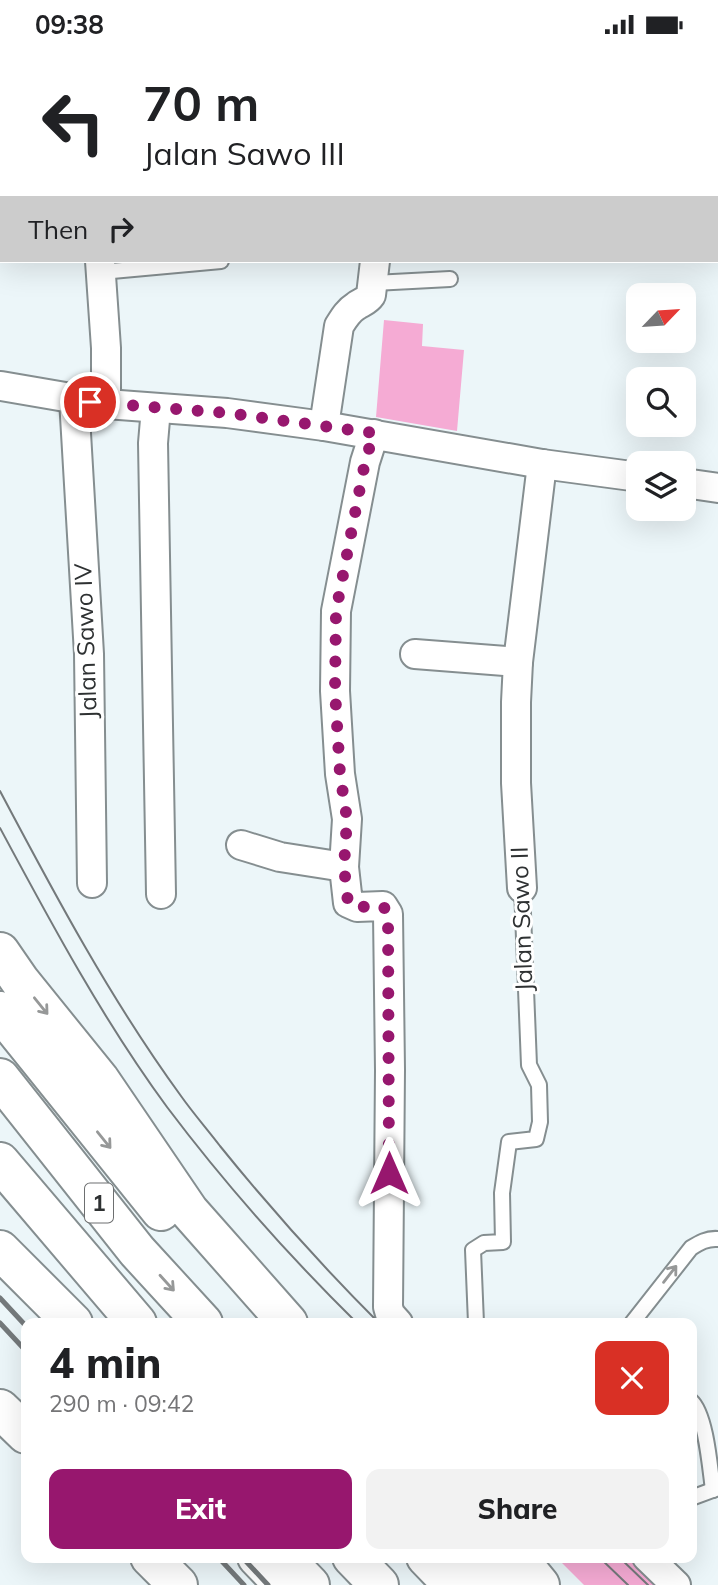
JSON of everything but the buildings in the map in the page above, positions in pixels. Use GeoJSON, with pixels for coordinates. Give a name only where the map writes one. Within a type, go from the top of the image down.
{"type":"FeatureCollection","features":[{"type":"Feature","properties":{"kind":"main road"},"geometry":{"type":"LineString","coordinates":[[0,952],[100,1080],[189,1211],[284,1318]]}},
{"type":"Feature","properties":{"kind":"main road"},"geometry":{"type":"LineString","coordinates":[[0,1013],[137,1251]]}},
{"type":"Feature","properties":{"kind":"main road"},"geometry":{"type":"LineString","coordinates":[[0,1013],[178,1232],[255,1318]]}},
{"type":"Feature","properties":{"kind":"main road","name":"1"},"geometry":{"type":"LineString","coordinates":[[0,1078],[137,1251],[198,1318]]}},
{"type":"Feature","properties":{"kind":"main road","name":"1"},"geometry":{"type":"LineString","coordinates":[[0,1162],[133,1318]]}},
{"type":"Feature","properties":{"kind":"main road"},"geometry":{"type":"LineString","coordinates":[[0,1194],[119,1318]]}},
{"type":"Feature","properties":{"kind":"main road"},"geometry":{"type":"LineString","coordinates":[[0,1250],[68,1318]]}},
{"type":"Feature","properties":{"kind":"main road"},"geometry":{"type":"LineString","coordinates":[[0,1262],[54,1318]]}},
{"type":"Feature","properties":{"kind":"main road"},"geometry":{"type":"LineString","coordinates":[[0,1409],[21,1429]]}},
{"type":"Feature","properties":{"kind":"main road"},"geometry":{"type":"LineString","coordinates":[[156,1563],[178,1585]]}},
{"type":"Feature","properties":{"kind":"main road"},"geometry":{"type":"LineString","coordinates":[[263,1563],[284,1585]]}},
{"type":"Feature","properties":{"kind":"main road"},"geometry":{"type":"LineString","coordinates":[[289,1563],[310,1585]]}},
{"type":"Feature","properties":{"kind":"main road"},"geometry":{"type":"LineString","coordinates":[[312,1563],[334,1585]]}},
{"type":"Feature","properties":{"kind":"main road"},"geometry":{"type":"LineString","coordinates":[[342,1563],[361,1585]]}},
{"type":"Feature","properties":{"kind":"main road"},"geometry":{"type":"LineString","coordinates":[[358,1563],[379,1585]]}},
{"type":"Feature","properties":{"kind":"main road"},"geometry":{"type":"LineString","coordinates":[[432,1563],[453,1585]]}},
{"type":"Feature","properties":{"kind":"main road"},"geometry":{"type":"LineString","coordinates":[[476,1563],[498,1585]]}},
{"type":"Feature","properties":{"kind":"main road"},"geometry":{"type":"LineString","coordinates":[[522,1563],[540,1585]]}},
{"type":"Feature","properties":{"kind":"street"},"geometry":{"type":"LineString","coordinates":[[101,267],[106,404]]}},
{"type":"Feature","properties":{"kind":"street"},"geometry":{"type":"LineString","coordinates":[[324,426],[339,326],[351,311],[369,299],[375,272]]}},
{"type":"Feature","properties":{"kind":"street"},"geometry":{"type":"LineString","coordinates":[[1,386],[106,404],[227,413],[374,433],[542,464],[626,475]]}},
{"type":"Feature","properties":{"kind":"street","name":"Jalan Sawo IV"},"geometry":{"type":"LineString","coordinates":[[74,399],[89,654],[92,883]]}},
{"type":"Feature","properties":{"kind":"street"},"geometry":{"type":"LineString","coordinates":[[156,408],[153,443],[161,894]]}},
{"type":"Feature","properties":{"kind":"street"},"geometry":{"type":"LineString","coordinates":[[374,433],[365,462],[336,611],[335,691],[340,774],[347,819],[344,867],[348,903],[357,907],[383,906],[388,913],[388,1307],[394,1318]]}},
{"type":"Feature","properties":{"kind":"street","name":"Jalan Sawo II"},"geometry":{"type":"LineString","coordinates":[[522,888],[516,783],[516,702],[518,662],[542,464]]}},
{"type":"Feature","properties":{"kind":"street"},"geometry":{"type":"LineString","coordinates":[[696,485],[718,488]]}},
{"type":"Feature","properties":{"kind":"street"},"geometry":{"type":"LineString","coordinates":[[415,654],[518,662]]}},
{"type":"Feature","properties":{"kind":"street"},"geometry":{"type":"LineString","coordinates":[[241,845],[280,857],[344,867]]}},
{"type":"Feature","properties":{"kind":"street"},"geometry":{"type":"LineString","coordinates":[[653,1563],[676,1585]]}},
{"type":"Feature","properties":{"kind":"lane"},"geometry":{"type":"LineString","coordinates":[[101,267],[181,263]]}},
{"type":"Feature","properties":{"kind":"lane"},"geometry":{"type":"LineString","coordinates":[[375,272],[450,279]]}},
{"type":"Feature","properties":{"kind":"lane","name":"Jalan Sawo II"},"geometry":{"type":"LineString","coordinates":[[475,1318],[473,1250],[484,1244],[503,1242],[502,1193],[509,1142],[536,1139],[540,1122],[539,1085],[528,1065],[522,888]]}},
{"type":"Feature","properties":{"kind":"lane"},"geometry":{"type":"LineString","coordinates":[[636,1318],[691,1248],[711,1238],[718,1239]]}},
{"type":"Feature","properties":{"kind":"lane"},"geometry":{"type":"LineString","coordinates":[[697,1410],[716,1489],[697,1496]]}},
{"type":"Feature","properties":{"kind":"tram line"},"geometry":{"type":"LineString","coordinates":[[0,791],[107,985],[155,1060],[220,1146],[317,1259],[374,1318]]}},
{"type":"Feature","properties":{"kind":"tram line"},"geometry":{"type":"LineString","coordinates":[[0,828],[99,1006],[167,1107],[258,1219],[352,1318]]}},
{"type":"Feature","properties":{"kind":"tram line"},"geometry":{"type":"LineString","coordinates":[[605,1563],[628,1585]]}},
{"type":"Feature","properties":{"kind":"tram line"},"geometry":{"type":"LineString","coordinates":[[625,1563],[648,1585]]}},
{"type":"Feature","properties":{"kind":"railway"},"geometry":{"type":"LineString","coordinates":[[0,1298],[21,1321]]}},
{"type":"Feature","properties":{"kind":"railway"},"geometry":{"type":"LineString","coordinates":[[0,1323],[21,1346]]}},
{"type":"Feature","properties":{"kind":"railway"},"geometry":{"type":"LineString","coordinates":[[224,1563],[244,1585]]}},
{"type":"Feature","properties":{"kind":"railway"},"geometry":{"type":"LineString","coordinates":[[248,1563],[268,1585]]}},
{"type":"Feature","properties":{"kind":"route"},"geometry":{"type":"LineString","coordinates":[[90,402],[227,413],[374,433],[365,462],[336,611],[335,691],[340,774],[347,819],[344,867],[348,903],[357,907],[383,906],[388,913],[389,1173]]}}]}
